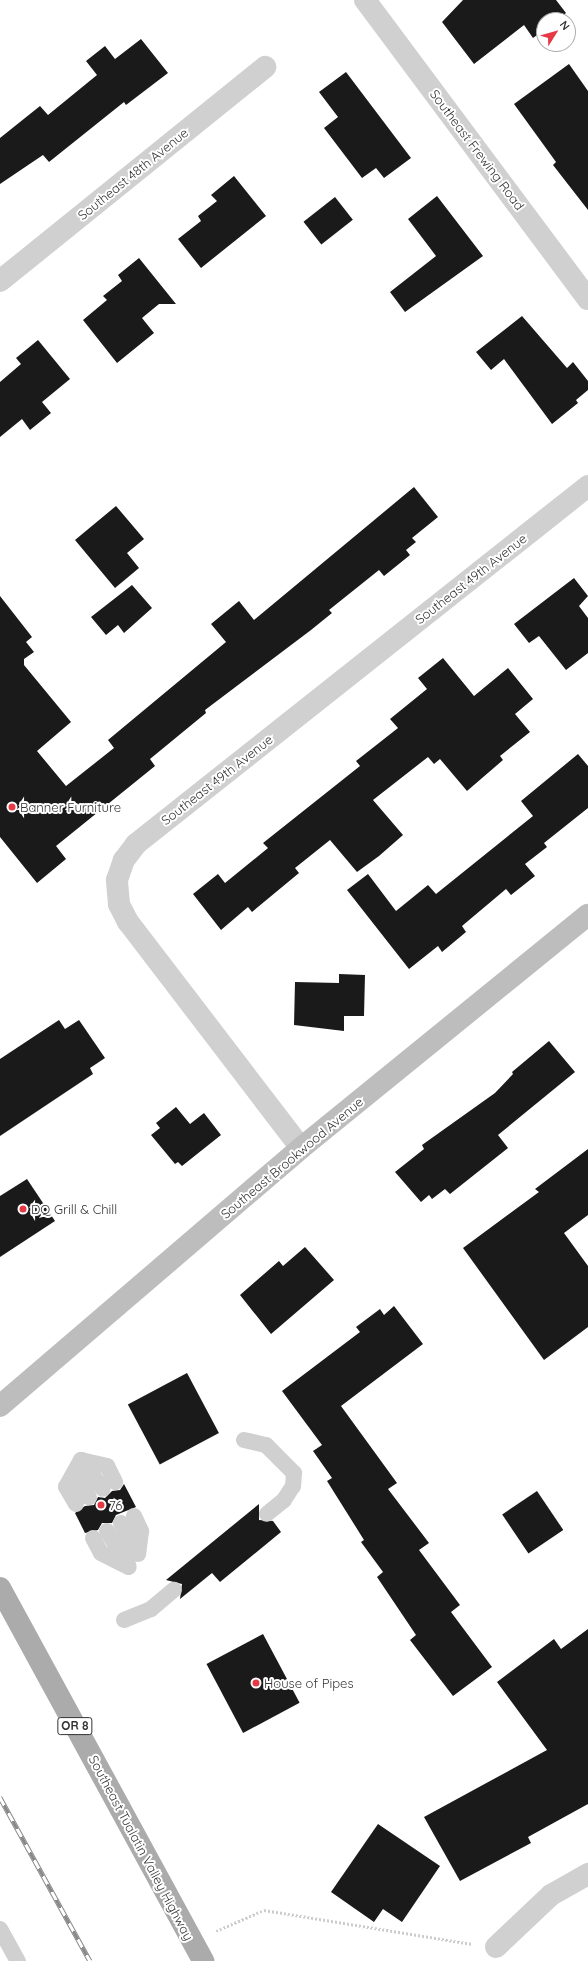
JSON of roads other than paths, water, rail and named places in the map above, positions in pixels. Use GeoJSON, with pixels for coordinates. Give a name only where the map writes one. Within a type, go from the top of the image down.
{"type":"FeatureCollection","features":[{"type":"Feature","properties":{"kind":"main road","name":"Southeast Brookwood Avenue"},"geometry":{"type":"LineString","coordinates":[[0,1406],[301,1148],[588,914]]}},
{"type":"Feature","properties":{"kind":"main road","name":"Southeast Tualatin Valley Highway"},"geometry":{"type":"LineString","coordinates":[[0,1588],[202,1961]]}},
{"type":"Feature","properties":{"kind":"street","name":"Southeast Frewing Road"},"geometry":{"type":"LineString","coordinates":[[365,0],[588,299]]}},
{"type":"Feature","properties":{"kind":"street","name":"Southeast 48th Avenue"},"geometry":{"type":"LineString","coordinates":[[0,281],[265,67]]}},
{"type":"Feature","properties":{"kind":"street","name":"Southeast 49th Avenue"},"geometry":{"type":"LineString","coordinates":[[301,1148],[128,922],[119,904],[117,880],[124,860],[136,844],[588,486]]}},
{"type":"Feature","properties":{"kind":"street"},"geometry":{"type":"LineString","coordinates":[[496,1947],[551,1895],[588,1874]]}},
{"type":"Feature","properties":{"kind":"lane"},"geometry":{"type":"LineString","coordinates":[[244,1440],[266,1445],[294,1473],[293,1486],[284,1500],[267,1514]]}},
{"type":"Feature","properties":{"kind":"lane"},"geometry":{"type":"LineString","coordinates":[[82,1500],[66,1488],[81,1460],[107,1466],[109,1485]]}},
{"type":"Feature","properties":{"kind":"lane"},"geometry":{"type":"LineString","coordinates":[[124,1620],[151,1609],[174,1590]]}},
{"type":"Feature","properties":{"kind":"lane"},"geometry":{"type":"LineString","coordinates":[[1,1934],[18,1961]]}},
{"type":"Feature","properties":{"kind":"railway"},"geometry":{"type":"LineString","coordinates":[[0,1797],[90,1961]]}},
{"type":"Feature","properties":{"kind":"place","name":"Banner Furniture"},"geometry":{"type":"Point","coordinates":[12,807]}},
{"type":"Feature","properties":{"kind":"place","name":"DQ Grill & Chill"},"geometry":{"type":"Point","coordinates":[23,1209]}},
{"type":"Feature","properties":{"kind":"place","name":"76"},"geometry":{"type":"Point","coordinates":[101,1505]}},
{"type":"Feature","properties":{"kind":"place","name":"House of Pipes"},"geometry":{"type":"Point","coordinates":[256,1683]}}]}
